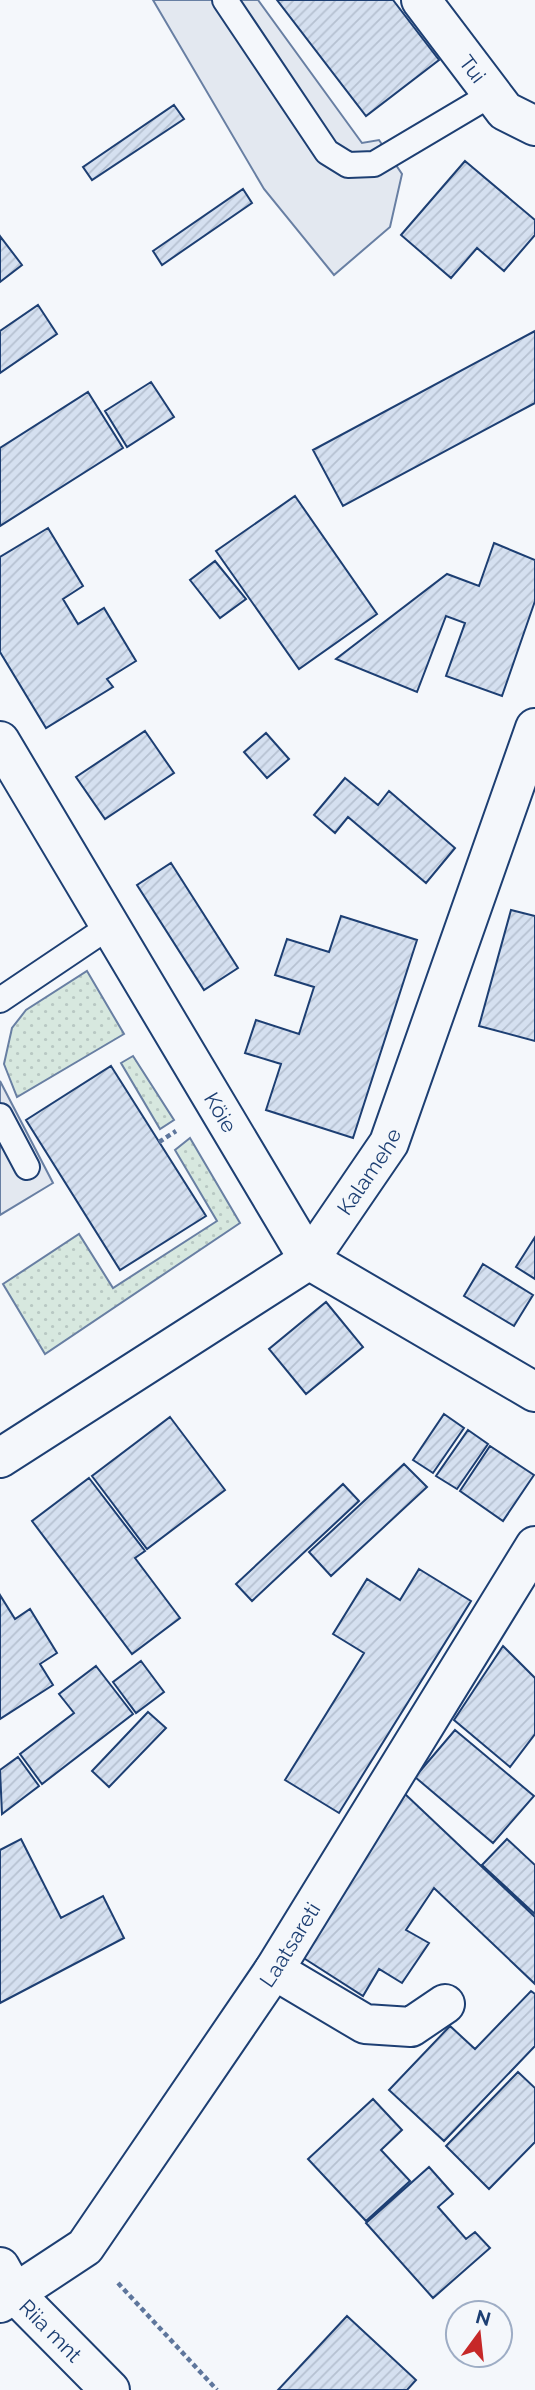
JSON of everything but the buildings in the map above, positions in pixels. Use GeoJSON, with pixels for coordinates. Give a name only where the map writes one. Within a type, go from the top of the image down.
{"type":"FeatureCollection","features":[{"type":"Feature","properties":{"kind":"street","name":"Tui"},"geometry":{"type":"LineString","coordinates":[[421,0],[505,111],[535,126]]}},
{"type":"Feature","properties":{"kind":"street","name":"Kalamehe"},"geometry":{"type":"LineString","coordinates":[[0,1458],[309,1260],[389,1143],[535,728]]}},
{"type":"Feature","properties":{"kind":"street","name":"Köie"},"geometry":{"type":"LineString","coordinates":[[0,741],[309,1260],[535,1392]]}},
{"type":"Feature","properties":{"kind":"street","name":"Laatsareti"},"geometry":{"type":"LineString","coordinates":[[5,2288],[85,2247],[274,1970],[535,1546]]}},
{"type":"Feature","properties":{"kind":"street"},"geometry":{"type":"LineString","coordinates":[[274,1970],[365,2024],[411,2026],[445,2004]]}},
{"type":"Feature","properties":{"kind":"street","name":"Riia mnt"},"geometry":{"type":"LineString","coordinates":[[5,2288],[110,2390]]}},
{"type":"Feature","properties":{"kind":"lane"},"geometry":{"type":"LineString","coordinates":[[225,0],[327,152],[348,165],[374,164],[492,94]]}},
{"type":"Feature","properties":{"kind":"lane"},"geometry":{"type":"LineString","coordinates":[[0,1000],[110,926]]}},
{"type":"Feature","properties":{"kind":"lane"},"geometry":{"type":"LineString","coordinates":[[0,1115],[27,1167]]}},
{"type":"Feature","properties":{"kind":"path"},"geometry":{"type":"LineString","coordinates":[[85,2247],[216,2390]]}},
{"type":"Feature","properties":{"kind":"shaded area"},"geometry":{"type":"Polygon","coordinates":[[[153,0],[258,0],[362,143],[379,140],[402,174],[390,227],[334,275],[264,189],[153,0]]]}},
{"type":"Feature","properties":{"kind":"shaded area"},"geometry":{"type":"Polygon","coordinates":[[[87,971],[124,1034],[17,1097],[4,1064],[12,1028],[26,1010],[87,971]]]}},
{"type":"Feature","properties":{"kind":"shaded area"},"geometry":{"type":"Polygon","coordinates":[[[133,1056],[174,1120],[160,1129],[121,1063],[133,1056]]]}},
{"type":"Feature","properties":{"kind":"shaded area"},"geometry":{"type":"Polygon","coordinates":[[[0,1081],[53,1183],[0,1215],[0,1081]]]}},
{"type":"Feature","properties":{"kind":"shaded area"},"geometry":{"type":"Polygon","coordinates":[[[190,1138],[240,1223],[45,1354],[3,1284],[79,1234],[113,1288],[217,1221],[175,1150],[190,1138]]]}}]}
